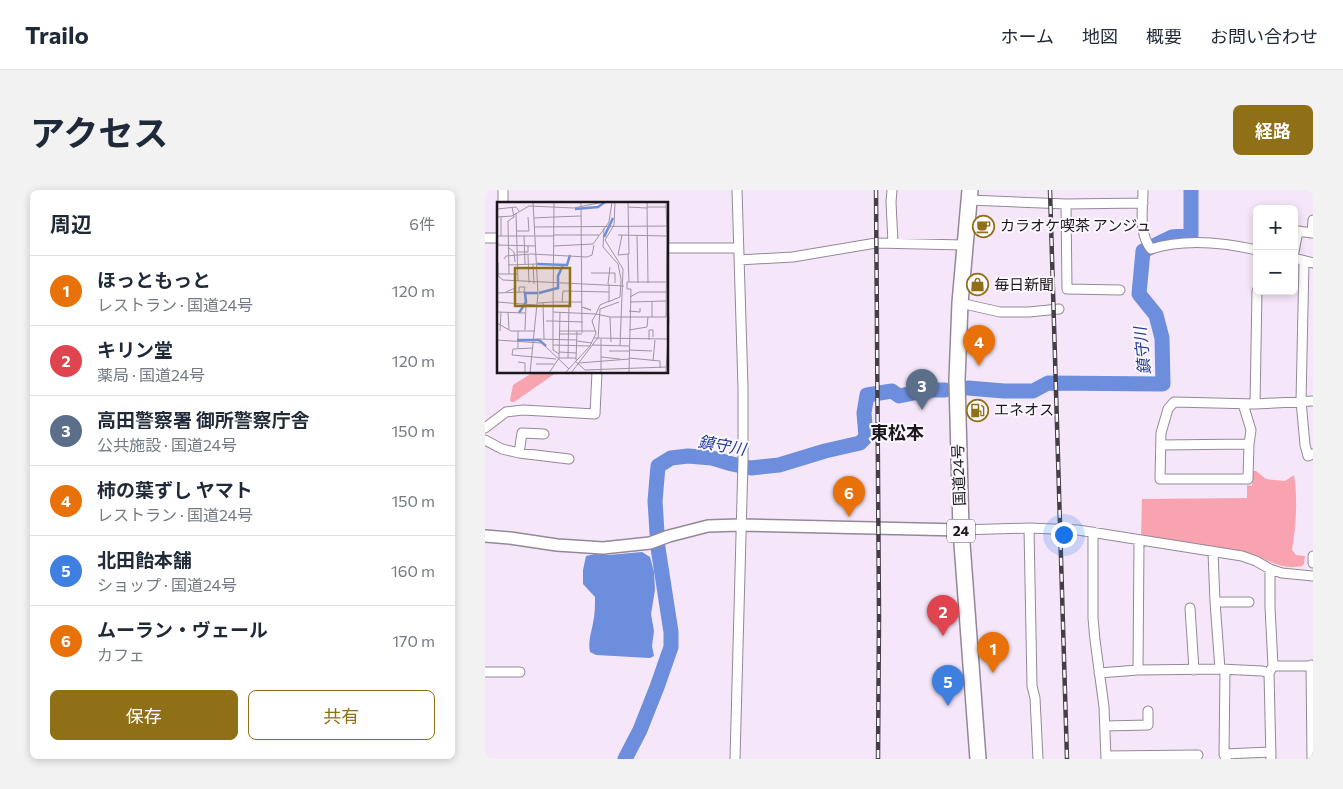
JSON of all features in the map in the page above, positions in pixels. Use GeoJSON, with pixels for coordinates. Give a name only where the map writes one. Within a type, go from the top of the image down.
{"type":"FeatureCollection","features":[{"type":"Feature","properties":{"kind":"highway","name":"国道24号"},"geometry":{"type":"LineString","coordinates":[[969,195],[960,303],[957,380],[961,530],[978,759]]}},
{"type":"Feature","properties":{"kind":"street"},"geometry":{"type":"LineString","coordinates":[[735,759],[743,461],[743,388],[737,190]]}},
{"type":"Feature","properties":{"kind":"street"},"geometry":{"type":"LineString","coordinates":[[892,190],[893,243]]}},
{"type":"Feature","properties":{"kind":"street"},"geometry":{"type":"LineString","coordinates":[[1143,190],[1143,230],[1151,249],[1166,244],[1189,241],[1236,245],[1253,249]]}},
{"type":"Feature","properties":{"kind":"street"},"geometry":{"type":"LineString","coordinates":[[969,195],[1067,204],[1143,203]]}},
{"type":"Feature","properties":{"kind":"street"},"geometry":{"type":"LineString","coordinates":[[1067,204],[1067,289],[1120,290]]}},
{"type":"Feature","properties":{"kind":"street"},"geometry":{"type":"LineString","coordinates":[[1294,250],[1298,230],[1312,233],[1313,220]]}},
{"type":"Feature","properties":{"kind":"street"},"geometry":{"type":"LineString","coordinates":[[739,260],[793,257],[876,243],[964,245]]}},
{"type":"Feature","properties":{"kind":"street"},"geometry":{"type":"LineString","coordinates":[[669,248],[738,248]]}},
{"type":"Feature","properties":{"kind":"street"},"geometry":{"type":"LineString","coordinates":[[1308,263],[1301,402],[1305,445],[1308,456],[1313,454]]}},
{"type":"Feature","properties":{"kind":"street"},"geometry":{"type":"LineString","coordinates":[[1255,404],[1257,295]]}},
{"type":"Feature","properties":{"kind":"street"},"geometry":{"type":"LineString","coordinates":[[960,303],[1000,312],[1029,312],[1059,308]]}},
{"type":"Feature","properties":{"kind":"street"},"geometry":{"type":"LineString","coordinates":[[485,428],[506,412],[523,410],[595,414],[597,374]]}},
{"type":"Feature","properties":{"kind":"street"},"geometry":{"type":"LineString","coordinates":[[1243,404],[1251,430],[1248,479],[1160,479],[1161,433],[1168,409],[1174,402],[1255,404],[1313,401]]}},
{"type":"Feature","properties":{"kind":"street"},"geometry":{"type":"LineString","coordinates":[[519,453],[522,433],[544,434]]}},
{"type":"Feature","properties":{"kind":"street"},"geometry":{"type":"LineString","coordinates":[[485,440],[502,449],[519,453],[569,459]]}},
{"type":"Feature","properties":{"kind":"street"},"geometry":{"type":"LineString","coordinates":[[1161,445],[1249,444]]}},
{"type":"Feature","properties":{"kind":"street"},"geometry":{"type":"LineString","coordinates":[[485,536],[557,545],[603,548],[650,543],[707,526],[740,525],[961,530],[1060,529],[1093,532],[1249,558],[1282,573],[1313,576]]}},
{"type":"Feature","properties":{"kind":"street"},"geometry":{"type":"LineString","coordinates":[[1029,528],[1032,686],[1035,698],[1038,759]]}},
{"type":"Feature","properties":{"kind":"street"},"geometry":{"type":"LineString","coordinates":[[1093,532],[1093,618],[1104,707],[1106,758],[1198,755]]}},
{"type":"Feature","properties":{"kind":"street"},"geometry":{"type":"LineString","coordinates":[[1138,670],[1139,540]]}},
{"type":"Feature","properties":{"kind":"street"},"geometry":{"type":"LineString","coordinates":[[1213,552],[1215,602],[1223,670],[1225,756],[1271,756],[1270,569]]}},
{"type":"Feature","properties":{"kind":"street"},"geometry":{"type":"LineString","coordinates":[[1313,556],[1313,563]]}},
{"type":"Feature","properties":{"kind":"street"},"geometry":{"type":"LineString","coordinates":[[1215,602],[1249,602]]}},
{"type":"Feature","properties":{"kind":"street"},"geometry":{"type":"LineString","coordinates":[[1190,608],[1194,670]]}},
{"type":"Feature","properties":{"kind":"street"},"geometry":{"type":"LineString","coordinates":[[1099,673],[1138,670],[1262,672],[1312,666],[1312,759]]}},
{"type":"Feature","properties":{"kind":"street"},"geometry":{"type":"LineString","coordinates":[[485,672],[520,672]]}},
{"type":"Feature","properties":{"kind":"street"},"geometry":{"type":"LineString","coordinates":[[1105,726],[1148,725],[1148,711]]}},
{"type":"Feature","properties":{"kind":"shaded area"},"geometry":{"type":"Polygon","coordinates":[[[530,374],[555,374],[514,402],[511,402],[513,385],[530,374]]]}},
{"type":"Feature","properties":{"kind":"shaded area"},"geometry":{"type":"Polygon","coordinates":[[[1253,471],[1256,471],[1266,479],[1285,481],[1294,475],[1296,512],[1292,550],[1296,555],[1305,556],[1302,566],[1287,567],[1247,553],[1141,536],[1142,499],[1247,498],[1247,485],[1252,486],[1253,471]]]}},
{"type":"Feature","properties":{"kind":"water"},"geometry":{"type":"Polygon","coordinates":[[[642,552],[650,557],[654,572],[655,590],[651,614],[654,631],[652,646],[654,656],[650,658],[596,655],[590,652],[589,644],[595,597],[583,584],[586,556],[642,552]]]}},
{"type":"Feature","properties":{"kind":"waterway","name":"鎮守川"},"geometry":{"type":"LineString","coordinates":[[968,388],[1033,391],[1048,383],[1163,384],[1162,338],[1156,315],[1139,294],[1143,251],[1172,237],[1191,235],[1191,190]]}},
{"type":"Feature","properties":{"kind":"waterway","name":"鎮守川"},"geometry":{"type":"LineString","coordinates":[[625,759],[640,730],[671,647],[671,632],[658,548],[655,501],[658,466],[671,458],[688,456],[712,458],[751,468],[779,465],[860,443],[866,437],[864,413],[867,395],[892,391],[899,396],[928,390],[945,390]]}},
{"type":"Feature","properties":{"kind":"railway"},"geometry":{"type":"LineString","coordinates":[[876,190],[878,759]]}},
{"type":"Feature","properties":{"kind":"railway"},"geometry":{"type":"LineString","coordinates":[[1050,190],[1067,759]]}},
{"type":"Feature","properties":{"kind":"place","name":"カラオケ喫茶 アンジュ"},"geometry":{"type":"Point","coordinates":[984,226]}},
{"type":"Feature","properties":{"kind":"place","name":"毎日新聞"},"geometry":{"type":"Point","coordinates":[978,285]}},
{"type":"Feature","properties":{"kind":"place","name":"柿の葉ずし ヤマト"},"geometry":{"type":"Point","coordinates":[979,366]}},
{"type":"Feature","properties":{"kind":"place","name":"高田警察署 御所警察庁舎"},"geometry":{"type":"Point","coordinates":[922,410]}},
{"type":"Feature","properties":{"kind":"place","name":"エネオス"},"geometry":{"type":"Point","coordinates":[978,410]}},
{"type":"Feature","properties":{"kind":"place","name":"ムーラン・ヴェール"},"geometry":{"type":"Point","coordinates":[849,517]}},
{"type":"Feature","properties":{"kind":"place","name":"キリン堂"},"geometry":{"type":"Point","coordinates":[943,636]}},
{"type":"Feature","properties":{"kind":"place","name":"ほっともっと"},"geometry":{"type":"Point","coordinates":[993,673]}},
{"type":"Feature","properties":{"kind":"place","name":"北田飴本舗"},"geometry":{"type":"Point","coordinates":[948,706]}},
{"type":"Feature","properties":{"kind":"district","name":"東松本"},"geometry":{"type":"Point","coordinates":[897,433]}}]}
